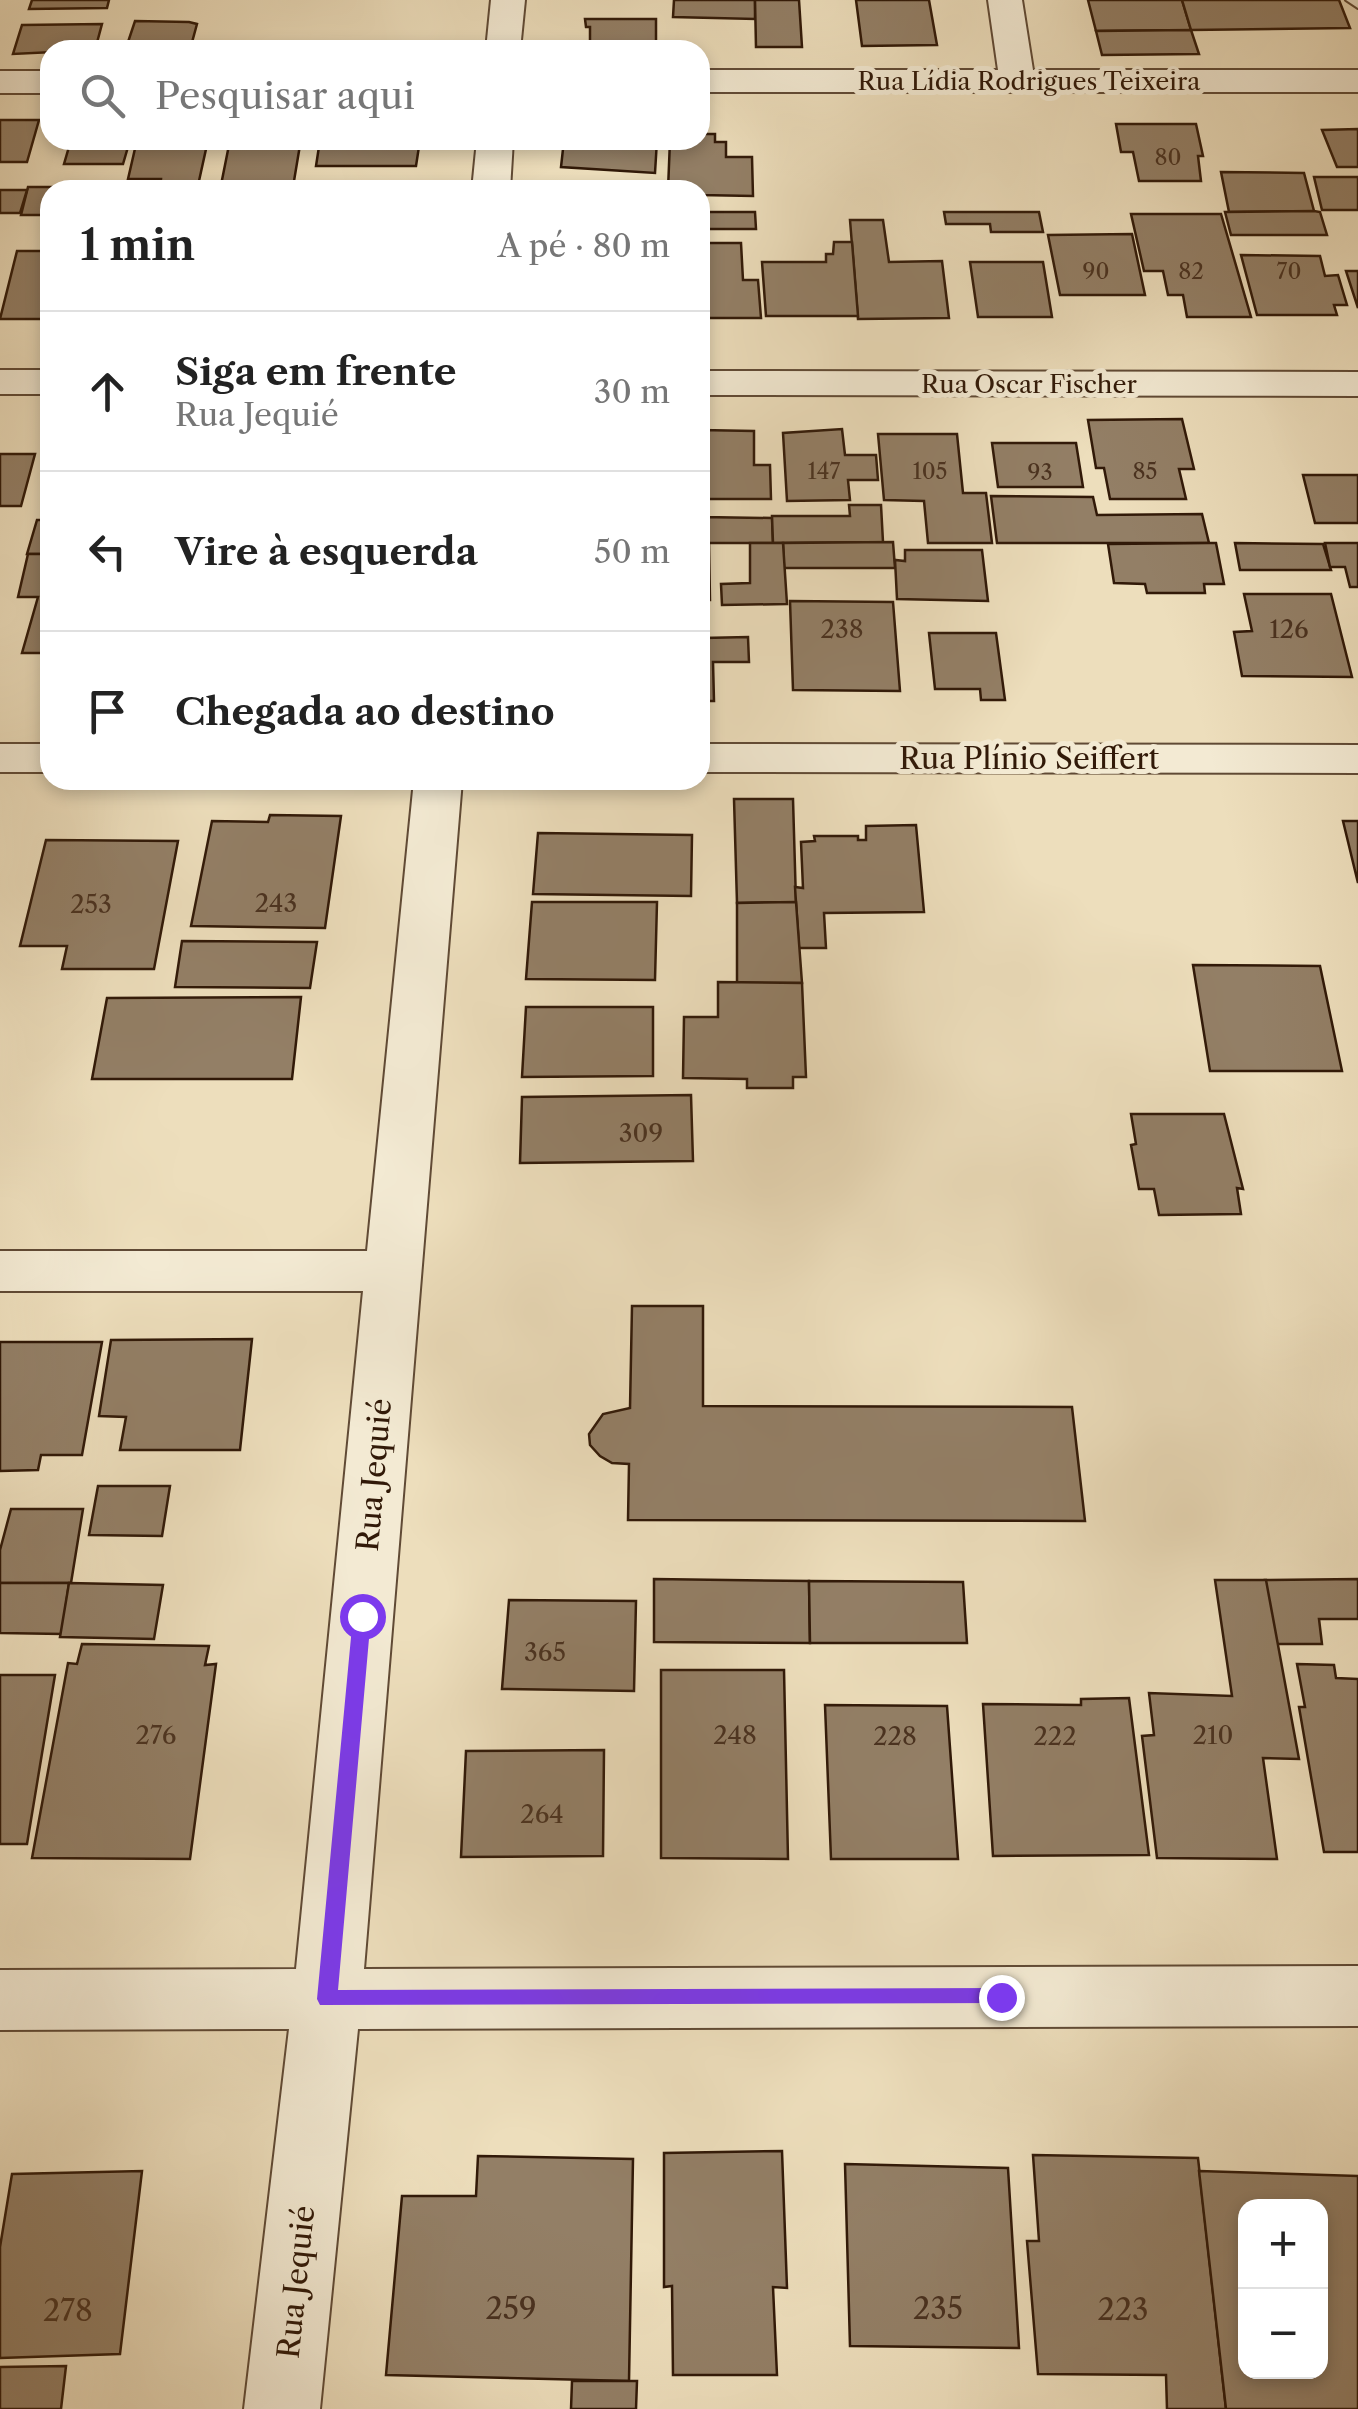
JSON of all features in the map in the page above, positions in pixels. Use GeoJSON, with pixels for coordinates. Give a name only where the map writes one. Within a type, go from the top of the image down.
{"type":"FeatureCollection","features":[{"type":"Feature","properties":{"kind":"street"},"geometry":{"type":"LineString","coordinates":[[505,40],[508,0]]}},
{"type":"Feature","properties":{"kind":"street"},"geometry":{"type":"LineString","coordinates":[[1004,0],[1017,81]]}},
{"type":"Feature","properties":{"kind":"street","name":"Rua Lídia Rodrigues Teixeira"},"geometry":{"type":"LineString","coordinates":[[710,82],[1358,81]]}},
{"type":"Feature","properties":{"kind":"street"},"geometry":{"type":"LineString","coordinates":[[0,82],[40,82]]}},
{"type":"Feature","properties":{"kind":"street"},"geometry":{"type":"LineString","coordinates":[[492,180],[494,150]]}},
{"type":"Feature","properties":{"kind":"street"},"geometry":{"type":"LineString","coordinates":[[0,382],[40,382]]}},
{"type":"Feature","properties":{"kind":"street","name":"Rua Oscar Fischer"},"geometry":{"type":"LineString","coordinates":[[710,383],[1358,384]]}},
{"type":"Feature","properties":{"kind":"street"},"geometry":{"type":"LineString","coordinates":[[0,758],[40,758]]}},
{"type":"Feature","properties":{"kind":"street","name":"Rua Plínio Seiffert"},"geometry":{"type":"LineString","coordinates":[[710,758],[1358,758]]}},
{"type":"Feature","properties":{"kind":"street","name":"Rua Jequié"},"geometry":{"type":"LineString","coordinates":[[282,2409],[327,1999],[437,790]]}},
{"type":"Feature","properties":{"kind":"street"},"geometry":{"type":"LineString","coordinates":[[0,1271],[393,1270]]}},
{"type":"Feature","properties":{"kind":"street"},"geometry":{"type":"LineString","coordinates":[[0,2000],[1358,1996]]}},
{"type":"Feature","properties":{"kind":"building"},"geometry":{"type":"Polygon","coordinates":[[[32,0],[109,0],[107,8],[29,9],[32,0]]]}},
{"type":"Feature","properties":{"kind":"building"},"geometry":{"type":"Polygon","coordinates":[[[674,0],[755,0],[755,19],[673,17],[674,0]]]}},
{"type":"Feature","properties":{"kind":"building"},"geometry":{"type":"Polygon","coordinates":[[[755,0],[799,0],[802,47],[756,47],[755,0]]]}},
{"type":"Feature","properties":{"kind":"building"},"geometry":{"type":"Polygon","coordinates":[[[856,0],[929,0],[937,45],[862,46],[856,0]]]}},
{"type":"Feature","properties":{"kind":"building"},"geometry":{"type":"Polygon","coordinates":[[[1088,0],[1182,0],[1191,30],[1096,31],[1088,0]]]}},
{"type":"Feature","properties":{"kind":"building"},"geometry":{"type":"Polygon","coordinates":[[[1182,0],[1339,0],[1350,28],[1191,30],[1182,0]]]}},
{"type":"Feature","properties":{"kind":"building"},"geometry":{"type":"Polygon","coordinates":[[[585,19],[656,19],[656,40],[590,40],[590,27],[586,27],[585,19]]]}},
{"type":"Feature","properties":{"kind":"building"},"geometry":{"type":"Polygon","coordinates":[[[135,21],[197,24],[193,40],[129,40],[135,21]]]}},
{"type":"Feature","properties":{"kind":"building"},"geometry":{"type":"Polygon","coordinates":[[[102,24],[98,40],[40,40],[40,53],[13,54],[22,25],[102,24]]]}},
{"type":"Feature","properties":{"kind":"building"},"geometry":{"type":"Polygon","coordinates":[[[1191,30],[1199,54],[1102,55],[1096,31],[1191,30]]]}},
{"type":"Feature","properties":{"kind":"building"},"geometry":{"type":"Polygon","coordinates":[[[0,120],[39,120],[27,162],[0,162],[0,120]]]}},
{"type":"Feature","properties":{"kind":"building"},"geometry":{"type":"Polygon","coordinates":[[[1116,124],[1196,124],[1203,156],[1198,156],[1201,181],[1139,181],[1133,152],[1121,152],[1116,124]]]}},
{"type":"Feature","properties":{"kind":"building"},"geometry":{"type":"Polygon","coordinates":[[[1358,129],[1358,167],[1337,167],[1322,130],[1358,129]]]}},
{"type":"Feature","properties":{"kind":"building"},"geometry":{"type":"Polygon","coordinates":[[[710,134],[715,134],[715,142],[726,142],[726,157],[752,157],[753,196],[710,195],[710,180],[668,180],[670,150],[710,150],[710,134]]]}},
{"type":"Feature","properties":{"kind":"building"},"geometry":{"type":"Polygon","coordinates":[[[68,150],[127,150],[123,164],[64,164],[68,150]]]}},
{"type":"Feature","properties":{"kind":"building"},"geometry":{"type":"Polygon","coordinates":[[[135,150],[206,150],[199,180],[128,179],[135,150]]]}},
{"type":"Feature","properties":{"kind":"building"},"geometry":{"type":"Polygon","coordinates":[[[228,150],[299,150],[294,180],[222,180],[228,150]]]}},
{"type":"Feature","properties":{"kind":"building"},"geometry":{"type":"Polygon","coordinates":[[[318,150],[418,150],[416,166],[316,166],[318,150]]]}},
{"type":"Feature","properties":{"kind":"building"},"geometry":{"type":"Polygon","coordinates":[[[563,150],[656,150],[655,173],[561,167],[563,150]]]}},
{"type":"Feature","properties":{"kind":"building"},"geometry":{"type":"Polygon","coordinates":[[[1221,172],[1304,173],[1314,211],[1229,212],[1221,172]]]}},
{"type":"Feature","properties":{"kind":"building"},"geometry":{"type":"Polygon","coordinates":[[[1314,177],[1358,177],[1358,210],[1322,210],[1314,177]]]}},
{"type":"Feature","properties":{"kind":"building"},"geometry":{"type":"Polygon","coordinates":[[[28,187],[40,187],[40,215],[21,215],[28,187]]]}},
{"type":"Feature","properties":{"kind":"building"},"geometry":{"type":"Polygon","coordinates":[[[0,190],[27,190],[20,213],[0,213],[0,190]]]}},
{"type":"Feature","properties":{"kind":"building"},"geometry":{"type":"Polygon","coordinates":[[[710,212],[755,212],[756,229],[710,229],[710,212]]]}},
{"type":"Feature","properties":{"kind":"building"},"geometry":{"type":"Polygon","coordinates":[[[944,212],[1039,212],[1043,232],[991,232],[990,224],[946,224],[944,212]]]}},
{"type":"Feature","properties":{"kind":"building"},"geometry":{"type":"Polygon","coordinates":[[[1225,212],[1320,212],[1327,235],[1231,235],[1225,212]]]}},
{"type":"Feature","properties":{"kind":"building"},"geometry":{"type":"Polygon","coordinates":[[[1131,214],[1221,214],[1251,317],[1187,317],[1183,295],[1168,295],[1163,271],[1144,271],[1131,214]]]}},
{"type":"Feature","properties":{"kind":"building"},"geometry":{"type":"Polygon","coordinates":[[[850,220],[883,220],[889,262],[942,261],[949,318],[858,319],[850,220]]]}},
{"type":"Feature","properties":{"kind":"building"},"geometry":{"type":"Polygon","coordinates":[[[1132,234],[1145,295],[1060,295],[1048,235],[1132,234]]]}},
{"type":"Feature","properties":{"kind":"building"},"geometry":{"type":"Polygon","coordinates":[[[834,242],[852,242],[858,316],[766,316],[762,262],[826,262],[826,254],[833,254],[834,242]]]}},
{"type":"Feature","properties":{"kind":"building"},"geometry":{"type":"Polygon","coordinates":[[[710,243],[741,243],[743,280],[758,280],[761,318],[710,318],[710,243]]]}},
{"type":"Feature","properties":{"kind":"building"},"geometry":{"type":"Polygon","coordinates":[[[17,251],[40,251],[40,319],[0,319],[17,251]]]}},
{"type":"Feature","properties":{"kind":"building"},"geometry":{"type":"Polygon","coordinates":[[[1241,255],[1320,256],[1325,276],[1338,275],[1347,305],[1334,305],[1337,315],[1257,315],[1241,255]]]}},
{"type":"Feature","properties":{"kind":"building"},"geometry":{"type":"Polygon","coordinates":[[[970,262],[1043,262],[1052,317],[978,317],[970,262]]]}},
{"type":"Feature","properties":{"kind":"building"},"geometry":{"type":"Polygon","coordinates":[[[1346,271],[1358,271],[1358,308],[1346,271]]]}},
{"type":"Feature","properties":{"kind":"building"},"geometry":{"type":"Polygon","coordinates":[[[1182,419],[1194,469],[1179,469],[1186,499],[1110,499],[1104,468],[1096,468],[1088,420],[1182,419]]]}},
{"type":"Feature","properties":{"kind":"building"},"geometry":{"type":"Polygon","coordinates":[[[842,429],[845,455],[876,455],[878,480],[848,480],[850,500],[787,501],[783,433],[842,429]]]}},
{"type":"Feature","properties":{"kind":"building"},"geometry":{"type":"Polygon","coordinates":[[[710,430],[754,431],[754,465],[770,465],[771,499],[710,499],[710,430]]]}},
{"type":"Feature","properties":{"kind":"building"},"geometry":{"type":"Polygon","coordinates":[[[878,434],[957,434],[963,493],[986,493],[992,543],[928,543],[924,501],[884,500],[878,434]]]}},
{"type":"Feature","properties":{"kind":"building"},"geometry":{"type":"Polygon","coordinates":[[[992,443],[1076,443],[1083,487],[998,487],[992,443]]]}},
{"type":"Feature","properties":{"kind":"building"},"geometry":{"type":"Polygon","coordinates":[[[0,454],[35,454],[21,506],[0,506],[0,454]]]}},
{"type":"Feature","properties":{"kind":"building"},"geometry":{"type":"Polygon","coordinates":[[[1303,475],[1358,475],[1358,523],[1315,523],[1303,475]]]}},
{"type":"Feature","properties":{"kind":"building"},"geometry":{"type":"Polygon","coordinates":[[[991,496],[1093,497],[1097,515],[1202,514],[1209,543],[997,543],[991,496]]]}},
{"type":"Feature","properties":{"kind":"building"},"geometry":{"type":"Polygon","coordinates":[[[849,505],[881,505],[883,542],[773,543],[772,516],[850,516],[849,505]]]}},
{"type":"Feature","properties":{"kind":"building"},"geometry":{"type":"Polygon","coordinates":[[[710,517],[772,518],[773,543],[710,543],[710,517]]]}},
{"type":"Feature","properties":{"kind":"building"},"geometry":{"type":"Polygon","coordinates":[[[37,520],[40,520],[40,554],[27,554],[37,520]]]}},
{"type":"Feature","properties":{"kind":"building"},"geometry":{"type":"Polygon","coordinates":[[[893,542],[895,568],[784,568],[783,543],[893,542]]]}},
{"type":"Feature","properties":{"kind":"building"},"geometry":{"type":"Polygon","coordinates":[[[750,543],[783,543],[787,604],[722,605],[721,584],[750,583],[750,543]]]}},
{"type":"Feature","properties":{"kind":"building"},"geometry":{"type":"Polygon","coordinates":[[[1216,543],[1224,584],[1204,584],[1205,593],[1147,593],[1145,584],[1114,583],[1108,544],[1216,543]]]}},
{"type":"Feature","properties":{"kind":"building"},"geometry":{"type":"Polygon","coordinates":[[[1235,543],[1323,544],[1331,570],[1240,570],[1235,543]]]}},
{"type":"Feature","properties":{"kind":"building"},"geometry":{"type":"Polygon","coordinates":[[[1325,543],[1358,543],[1358,587],[1350,587],[1345,567],[1330,567],[1325,543]]]}},
{"type":"Feature","properties":{"kind":"building"},"geometry":{"type":"Polygon","coordinates":[[[905,550],[982,550],[988,601],[897,599],[895,560],[905,561],[905,550]]]}},
{"type":"Feature","properties":{"kind":"building"},"geometry":{"type":"Polygon","coordinates":[[[28,554],[40,554],[40,653],[22,653],[38,597],[18,597],[28,554]]]}},
{"type":"Feature","properties":{"kind":"building"},"geometry":{"type":"Polygon","coordinates":[[[1244,594],[1331,594],[1352,677],[1242,676],[1234,632],[1252,631],[1244,594]]]}},
{"type":"Feature","properties":{"kind":"building"},"geometry":{"type":"Polygon","coordinates":[[[790,601],[893,602],[900,691],[793,690],[790,601]]]}},
{"type":"Feature","properties":{"kind":"building"},"geometry":{"type":"Polygon","coordinates":[[[929,633],[996,633],[1005,700],[981,700],[980,689],[935,689],[929,633]]]}},
{"type":"Feature","properties":{"kind":"building"},"geometry":{"type":"Polygon","coordinates":[[[748,637],[749,662],[713,662],[714,701],[710,701],[710,638],[748,637]]]}},
{"type":"Feature","properties":{"kind":"building"},"geometry":{"type":"Polygon","coordinates":[[[734,799],[793,799],[796,902],[737,903],[734,799]]]}},
{"type":"Feature","properties":{"kind":"building"},"geometry":{"type":"Polygon","coordinates":[[[270,815],[341,816],[325,928],[191,926],[212,821],[268,822],[270,815]]]}},
{"type":"Feature","properties":{"kind":"building"},"geometry":{"type":"Polygon","coordinates":[[[1343,821],[1358,821],[1358,883],[1343,821]]]}},
{"type":"Feature","properties":{"kind":"building"},"geometry":{"type":"Polygon","coordinates":[[[916,825],[924,912],[824,913],[826,948],[799,948],[795,887],[803,888],[801,842],[815,841],[814,836],[858,836],[858,840],[866,840],[866,826],[916,825]]]}},
{"type":"Feature","properties":{"kind":"building"},"geometry":{"type":"Polygon","coordinates":[[[538,833],[692,835],[691,896],[533,894],[538,833]]]}},
{"type":"Feature","properties":{"kind":"building"},"geometry":{"type":"Polygon","coordinates":[[[46,840],[178,841],[154,969],[62,969],[67,946],[20,946],[46,840]]]}},
{"type":"Feature","properties":{"kind":"building"},"geometry":{"type":"Polygon","coordinates":[[[532,902],[657,902],[655,980],[526,979],[532,902]]]}},
{"type":"Feature","properties":{"kind":"building"},"geometry":{"type":"Polygon","coordinates":[[[796,902],[802,983],[737,983],[737,903],[796,902]]]}},
{"type":"Feature","properties":{"kind":"building"},"geometry":{"type":"Polygon","coordinates":[[[182,941],[317,942],[310,988],[175,987],[182,941]]]}},
{"type":"Feature","properties":{"kind":"building"},"geometry":{"type":"Polygon","coordinates":[[[1193,965],[1320,966],[1342,1071],[1210,1071],[1193,965]]]}},
{"type":"Feature","properties":{"kind":"building"},"geometry":{"type":"Polygon","coordinates":[[[718,982],[802,983],[806,1077],[793,1077],[793,1088],[747,1088],[747,1079],[683,1078],[684,1017],[718,1017],[718,982]]]}},
{"type":"Feature","properties":{"kind":"building"},"geometry":{"type":"Polygon","coordinates":[[[301,997],[292,1079],[92,1079],[107,998],[301,997]]]}},
{"type":"Feature","properties":{"kind":"building"},"geometry":{"type":"Polygon","coordinates":[[[526,1007],[653,1007],[653,1076],[522,1077],[526,1007]]]}},
{"type":"Feature","properties":{"kind":"building"},"geometry":{"type":"Polygon","coordinates":[[[691,1095],[693,1161],[520,1163],[522,1097],[691,1095]]]}},
{"type":"Feature","properties":{"kind":"building"},"geometry":{"type":"Polygon","coordinates":[[[1131,1114],[1224,1114],[1243,1189],[1237,1188],[1241,1214],[1159,1215],[1154,1189],[1139,1189],[1131,1145],[1136,1144],[1131,1114]]]}},
{"type":"Feature","properties":{"kind":"building"},"geometry":{"type":"Polygon","coordinates":[[[632,1306],[703,1306],[703,1406],[1072,1407],[1085,1521],[628,1520],[629,1464],[612,1463],[600,1456],[590,1445],[589,1434],[603,1414],[630,1408],[632,1306]]]}},
{"type":"Feature","properties":{"kind":"building"},"geometry":{"type":"Polygon","coordinates":[[[252,1339],[240,1450],[120,1450],[126,1417],[99,1416],[111,1340],[252,1339]]]}},
{"type":"Feature","properties":{"kind":"building"},"geometry":{"type":"Polygon","coordinates":[[[0,1342],[102,1342],[82,1455],[41,1455],[38,1470],[0,1471],[0,1342]]]}},
{"type":"Feature","properties":{"kind":"building"},"geometry":{"type":"Polygon","coordinates":[[[98,1486],[170,1486],[162,1536],[89,1535],[98,1486]]]}},
{"type":"Feature","properties":{"kind":"building"},"geometry":{"type":"Polygon","coordinates":[[[11,1509],[83,1509],[71,1583],[0,1583],[0,1550],[11,1509]]]}},
{"type":"Feature","properties":{"kind":"building"},"geometry":{"type":"Polygon","coordinates":[[[654,1579],[809,1581],[810,1643],[654,1642],[654,1579]]]}},
{"type":"Feature","properties":{"kind":"building"},"geometry":{"type":"Polygon","coordinates":[[[1358,1579],[1358,1619],[1319,1619],[1322,1644],[1277,1644],[1265,1580],[1358,1579]]]}},
{"type":"Feature","properties":{"kind":"building"},"geometry":{"type":"Polygon","coordinates":[[[1215,1580],[1266,1580],[1299,1759],[1263,1758],[1277,1859],[1157,1858],[1142,1736],[1154,1735],[1149,1693],[1232,1696],[1215,1580]]]}},
{"type":"Feature","properties":{"kind":"building"},"geometry":{"type":"Polygon","coordinates":[[[809,1581],[963,1582],[967,1643],[810,1643],[809,1581]]]}},
{"type":"Feature","properties":{"kind":"building"},"geometry":{"type":"Polygon","coordinates":[[[0,1583],[69,1583],[62,1634],[0,1633],[0,1583]]]}},
{"type":"Feature","properties":{"kind":"building"},"geometry":{"type":"Polygon","coordinates":[[[69,1583],[163,1585],[154,1639],[60,1637],[69,1583]]]}},
{"type":"Feature","properties":{"kind":"building"},"geometry":{"type":"Polygon","coordinates":[[[509,1600],[636,1601],[634,1691],[502,1689],[509,1600]]]}},
{"type":"Feature","properties":{"kind":"building"},"geometry":{"type":"Polygon","coordinates":[[[82,1644],[209,1646],[205,1665],[216,1664],[190,1859],[32,1858],[68,1663],[77,1664],[82,1644]]]}},
{"type":"Feature","properties":{"kind":"building"},"geometry":{"type":"Polygon","coordinates":[[[1297,1664],[1334,1665],[1336,1678],[1358,1679],[1358,1852],[1324,1852],[1299,1707],[1305,1707],[1297,1664]]]}},
{"type":"Feature","properties":{"kind":"building"},"geometry":{"type":"Polygon","coordinates":[[[661,1670],[784,1670],[788,1859],[661,1858],[661,1670]]]}},
{"type":"Feature","properties":{"kind":"building"},"geometry":{"type":"Polygon","coordinates":[[[0,1675],[55,1675],[27,1844],[0,1844],[0,1675]]]}},
{"type":"Feature","properties":{"kind":"building"},"geometry":{"type":"Polygon","coordinates":[[[1129,1698],[1149,1855],[993,1856],[983,1704],[1081,1705],[1081,1699],[1129,1698]]]}},
{"type":"Feature","properties":{"kind":"building"},"geometry":{"type":"Polygon","coordinates":[[[825,1705],[947,1706],[958,1859],[831,1859],[825,1705]]]}},
{"type":"Feature","properties":{"kind":"building"},"geometry":{"type":"Polygon","coordinates":[[[604,1750],[603,1856],[461,1857],[466,1751],[604,1750]]]}},
{"type":"Feature","properties":{"kind":"building"},"geometry":{"type":"Polygon","coordinates":[[[782,2151],[787,2288],[773,2287],[777,2375],[673,2375],[672,2286],[664,2287],[664,2153],[782,2151]]]}},
{"type":"Feature","properties":{"kind":"building"},"geometry":{"type":"Polygon","coordinates":[[[1033,2155],[1198,2158],[1226,2409],[1167,2409],[1166,2375],[1038,2374],[1027,2241],[1039,2241],[1033,2155]]]}},
{"type":"Feature","properties":{"kind":"building"},"geometry":{"type":"Polygon","coordinates":[[[478,2156],[633,2159],[629,2381],[386,2375],[402,2196],[476,2196],[478,2156]]]}},
{"type":"Feature","properties":{"kind":"building"},"geometry":{"type":"Polygon","coordinates":[[[845,2164],[1008,2168],[1019,2348],[850,2346],[845,2164]]]}},
{"type":"Feature","properties":{"kind":"building"},"geometry":{"type":"Polygon","coordinates":[[[142,2171],[120,2354],[0,2358],[0,2247],[12,2174],[142,2171]]]}},
{"type":"Feature","properties":{"kind":"building"},"geometry":{"type":"Polygon","coordinates":[[[1199,2171],[1358,2176],[1358,2409],[1226,2409],[1199,2171]]]}},
{"type":"Feature","properties":{"kind":"building"},"geometry":{"type":"Polygon","coordinates":[[[66,2366],[61,2409],[0,2409],[0,2367],[66,2366]]]}},
{"type":"Feature","properties":{"kind":"building"},"geometry":{"type":"Polygon","coordinates":[[[572,2381],[637,2381],[636,2409],[571,2409],[572,2381]]]}},
{"type":"Feature","properties":{"kind":"route"},"geometry":{"type":"LineString","coordinates":[[362,1616],[327,1999],[1001,1997]]}}]}
